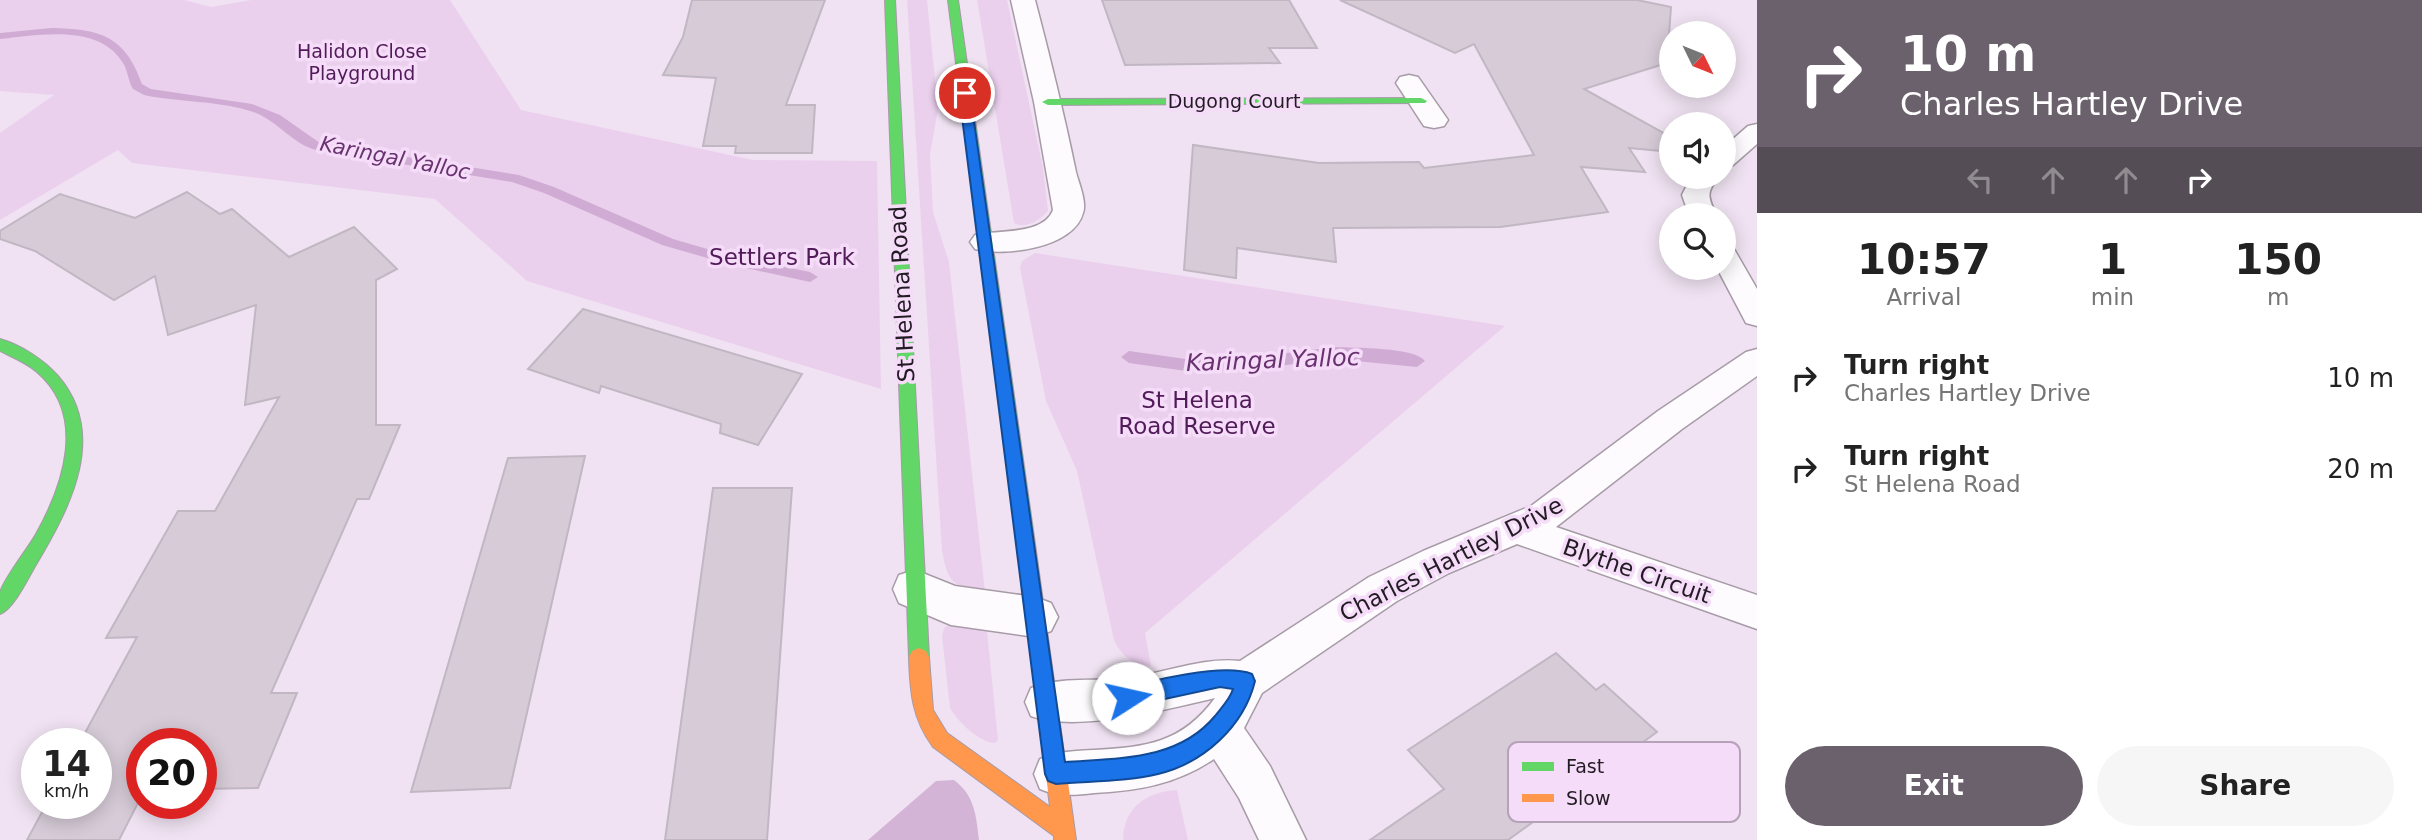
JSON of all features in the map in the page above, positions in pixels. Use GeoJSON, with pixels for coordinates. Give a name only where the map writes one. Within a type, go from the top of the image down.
{"type":"FeatureCollection","features":[{"type":"Feature","properties":{"kind":"street","name":"St Helena Road"},"geometry":{"type":"LineString","coordinates":[[890,0],[921,705],[926,723],[940,740],[1064,835]]}},
{"type":"Feature","properties":{"kind":"street","name":"St Helena Road"},"geometry":{"type":"LineString","coordinates":[[953,0],[1064,835]]}},
{"type":"Feature","properties":{"kind":"street"},"geometry":{"type":"LineString","coordinates":[[986,242],[1046,233],[1068,219],[1069,210],[1048,102],[1023,0]]}},
{"type":"Feature","properties":{"kind":"street","name":"Dugong Court"},"geometry":{"type":"LineString","coordinates":[[1048,102],[1421,101]]}},
{"type":"Feature","properties":{"kind":"street"},"geometry":{"type":"LineString","coordinates":[[0,344],[45,367],[63,387],[75,412],[76,452],[67,489],[50,527],[0,606]]}},
{"type":"Feature","properties":{"kind":"street"},"geometry":{"type":"LineString","coordinates":[[915,589],[951,605],[1035,617]]}},
{"type":"Feature","properties":{"kind":"lane"},"geometry":{"type":"LineString","coordinates":[[1736,149],[1757,131]]}},
{"type":"Feature","properties":{"kind":"lane"},"geometry":{"type":"LineString","coordinates":[[1736,277],[1757,316]]}},
{"type":"Feature","properties":{"kind":"lane","name":"Charles Hartley Drive"},"geometry":{"type":"LineString","coordinates":[[1056,774],[1161,763],[1192,748],[1217,730],[1241,697],[1245,681],[1327,624],[1383,589],[1436,562],[1518,529],[1580,491],[1670,419],[1757,360]]}},
{"type":"Feature","properties":{"kind":"lane","name":"Blythe Circuit"},"geometry":{"type":"LineString","coordinates":[[1518,529],[1757,612]]}},
{"type":"Feature","properties":{"kind":"lane"},"geometry":{"type":"LineString","coordinates":[[1045,702],[1128,698],[1220,678],[1245,681]]}},
{"type":"Feature","properties":{"kind":"lane"},"geometry":{"type":"LineString","coordinates":[[1217,730],[1235,748],[1249,769],[1283,840]]}},
{"type":"Feature","properties":{"kind":"green space","name":"Settlers Park"},"geometry":{"type":"Polygon","coordinates":[[[0,0],[184,0],[211,7],[251,0],[450,0],[521,110],[753,160],[877,161],[881,389],[527,281],[435,199],[132,163],[118,150],[0,220],[0,133],[54,95],[0,91],[0,0]]]}},
{"type":"Feature","properties":{"kind":"green space"},"geometry":{"type":"Polygon","coordinates":[[[907,0],[927,0],[938,109],[930,154],[933,212],[949,262],[985,592],[959,586],[954,582],[947,571],[942,551],[907,0]]]}},
{"type":"Feature","properties":{"kind":"green space"},"geometry":{"type":"Polygon","coordinates":[[[977,0],[1007,0],[1043,168],[1048,211],[1037,221],[1027,225],[1014,223],[977,0]]]}},
{"type":"Feature","properties":{"kind":"green space","name":"St Helena Road Reserve"},"geometry":{"type":"Polygon","coordinates":[[[1035,253],[1505,326],[1145,633],[1151,666],[1144,665],[1128,659],[1114,640],[1077,471],[1046,401],[1020,268],[1022,261],[1035,253]]]}},
{"type":"Feature","properties":{"kind":"green space"},"geometry":{"type":"Polygon","coordinates":[[[954,622],[985,628],[987,631],[998,740],[995,743],[970,730],[950,708],[942,636],[944,628],[954,622]]]}},
{"type":"Feature","properties":{"kind":"green space"},"geometry":{"type":"Polygon","coordinates":[[[1177,790],[1188,840],[1123,840],[1127,819],[1139,803],[1156,794],[1177,790]]]}},
{"type":"Feature","properties":{"kind":"shaded area"},"geometry":{"type":"Polygon","coordinates":[[[954,780],[970,799],[979,840],[868,840],[936,781],[954,780]]]}},
{"type":"Feature","properties":{"kind":"building"},"geometry":{"type":"Polygon","coordinates":[[[692,0],[825,0],[786,105],[815,105],[812,153],[735,153],[736,146],[703,146],[716,78],[663,75],[683,37],[692,0]]]}},
{"type":"Feature","properties":{"kind":"building"},"geometry":{"type":"Polygon","coordinates":[[[1102,0],[1289,0],[1317,48],[1269,48],[1280,63],[1125,65],[1102,0]]]}},
{"type":"Feature","properties":{"kind":"building"},"geometry":{"type":"Polygon","coordinates":[[[1340,0],[1637,0],[1671,7],[1670,21],[1659,21],[1659,66],[1584,89],[1659,130],[1659,151],[1629,148],[1645,172],[1581,167],[1608,212],[1500,227],[1333,228],[1336,262],[1237,248],[1236,278],[1184,270],[1193,145],[1319,163],[1419,162],[1424,168],[1534,155],[1474,44],[1455,53],[1340,0]]]}},
{"type":"Feature","properties":{"kind":"building"},"geometry":{"type":"Polygon","coordinates":[[[187,192],[220,214],[232,209],[289,257],[354,227],[397,269],[376,280],[376,425],[400,425],[369,499],[357,499],[271,693],[297,693],[258,788],[217,789],[217,728],[126,728],[126,819],[130,819],[119,840],[27,840],[38,819],[112,819],[112,728],[88,728],[137,637],[106,638],[178,511],[215,511],[279,397],[245,405],[256,305],[168,335],[155,276],[114,300],[35,251],[0,239],[0,231],[60,194],[135,218],[187,192]]]}},
{"type":"Feature","properties":{"kind":"building"},"geometry":{"type":"Polygon","coordinates":[[[583,309],[802,374],[758,445],[720,433],[721,424],[601,386],[599,393],[528,369],[583,309]]]}},
{"type":"Feature","properties":{"kind":"building"},"geometry":{"type":"Polygon","coordinates":[[[585,456],[510,788],[411,792],[508,458],[585,456]]]}},
{"type":"Feature","properties":{"kind":"building"},"geometry":{"type":"Polygon","coordinates":[[[713,488],[792,488],[767,840],[665,840],[713,488]]]}},
{"type":"Feature","properties":{"kind":"building"},"geometry":{"type":"Polygon","coordinates":[[[1556,653],[1596,690],[1604,684],[1657,732],[1643,742],[1508,742],[1508,822],[1533,822],[1508,840],[1370,840],[1444,789],[1408,750],[1556,653]]]}},
{"type":"Feature","properties":{"kind":"waterway","name":"Karingal Yalloc"},"geometry":{"type":"LineString","coordinates":[[0,36],[51,32],[87,34],[117,48],[130,64],[137,86],[148,92],[247,106],[276,118],[316,146],[532,183],[668,242],[728,259],[810,277]]}},
{"type":"Feature","properties":{"kind":"waterway","name":"Karingal Yalloc"},"geometry":{"type":"LineString","coordinates":[[1129,357],[1186,365],[1237,365],[1335,353],[1417,361]]}},
{"type":"Feature","properties":{"kind":"traffic: fast"},"geometry":{"type":"LineString","coordinates":[[890,0],[919,657]]}},
{"type":"Feature","properties":{"kind":"traffic: fast"},"geometry":{"type":"LineString","coordinates":[[953,0],[1025,537]]}},
{"type":"Feature","properties":{"kind":"traffic: fast"},"geometry":{"type":"LineString","coordinates":[[1048,102],[1421,101]]}},
{"type":"Feature","properties":{"kind":"traffic: fast"},"geometry":{"type":"LineString","coordinates":[[0,344],[42,367],[66,396],[75,428],[73,464],[61,501],[43,538],[0,606]]}},
{"type":"Feature","properties":{"kind":"traffic: slow"},"geometry":{"type":"LineString","coordinates":[[1025,537],[1065,840]]}},
{"type":"Feature","properties":{"kind":"traffic: slow"},"geometry":{"type":"LineString","coordinates":[[919,657],[923,710],[940,740],[1064,830]]}},
{"type":"Feature","properties":{"kind":"route"},"geometry":{"type":"LineString","coordinates":[[965,93],[1056,774],[1142,767],[1161,763],[1192,748],[1217,730],[1241,697],[1245,681],[1220,678],[1175,690],[1128,698]]}},
{"type":"Feature","properties":{"kind":"park label","name":"Halidon Close Playground"},"geometry":{"type":"Point","coordinates":[362,62]}}]}
